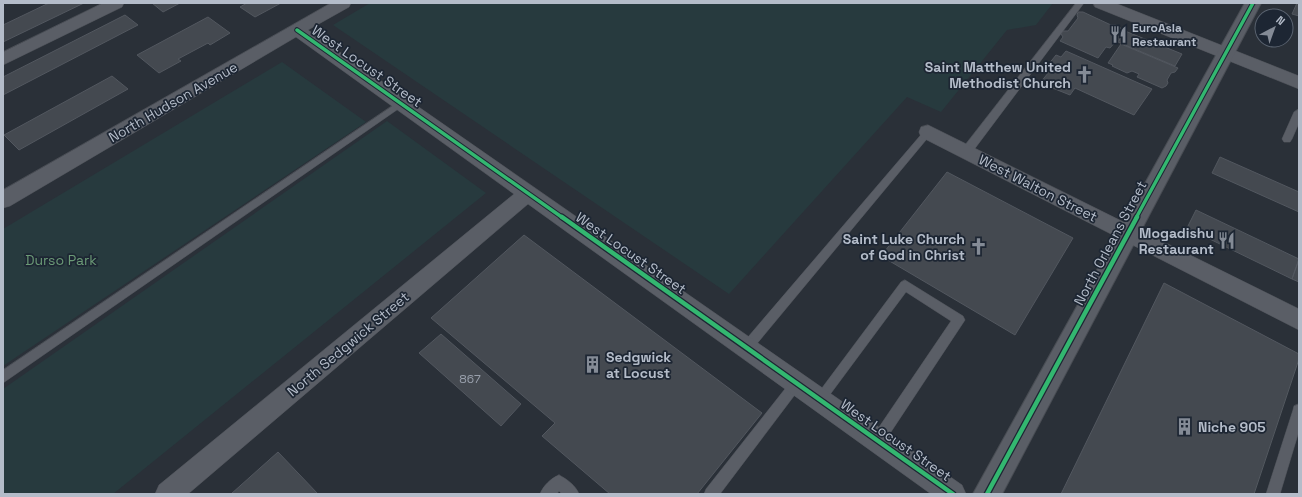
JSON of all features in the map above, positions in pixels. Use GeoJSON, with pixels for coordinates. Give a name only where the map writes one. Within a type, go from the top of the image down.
{"type":"FeatureCollection","features":[{"type":"Feature","properties":{"kind":"street"},"geometry":{"type":"LineString","coordinates":[[3,59],[116,3]]}},
{"type":"Feature","properties":{"kind":"street","name":"North Hudson Avenue"},"geometry":{"type":"LineString","coordinates":[[4,198],[343,3]]}},
{"type":"Feature","properties":{"kind":"street"},"geometry":{"type":"LineString","coordinates":[[1101,3],[1299,83]]}},
{"type":"Feature","properties":{"kind":"street","name":"North Orleans Street"},"geometry":{"type":"LineString","coordinates":[[987,494],[1253,3]]}},
{"type":"Feature","properties":{"kind":"street","name":"West Locust Street"},"geometry":{"type":"LineString","coordinates":[[297,30],[953,494]]}},
{"type":"Feature","properties":{"kind":"street","name":"West Walton Street"},"geometry":{"type":"LineString","coordinates":[[928,132],[1299,320]]}},
{"type":"Feature","properties":{"kind":"street","name":"North Sedgwick Street"},"geometry":{"type":"LineString","coordinates":[[168,494],[528,194]]}},
{"type":"Feature","properties":{"kind":"lane"},"geometry":{"type":"LineString","coordinates":[[966,152],[1080,3]]}},
{"type":"Feature","properties":{"kind":"lane"},"geometry":{"type":"LineString","coordinates":[[3,376],[401,104]]}},
{"type":"Feature","properties":{"kind":"lane"},"geometry":{"type":"LineString","coordinates":[[1287,139],[1299,112]]}},
{"type":"Feature","properties":{"kind":"lane"},"geometry":{"type":"LineString","coordinates":[[746,348],[928,132]]}},
{"type":"Feature","properties":{"kind":"lane"},"geometry":{"type":"LineString","coordinates":[[819,400],[905,286],[959,320],[878,440]]}},
{"type":"Feature","properties":{"kind":"lane"},"geometry":{"type":"LineString","coordinates":[[711,494],[796,384]]}},
{"type":"Feature","properties":{"kind":"lane"},"geometry":{"type":"LineString","coordinates":[[1273,494],[1299,410]]}},
{"type":"Feature","properties":{"kind":"lane"},"geometry":{"type":"LineString","coordinates":[[547,494],[558,482],[572,494]]}},
{"type":"Feature","properties":{"kind":"green space"},"geometry":{"type":"Polygon","coordinates":[[[370,3],[1053,3],[1036,25],[1007,30],[941,112],[907,97],[729,294],[333,25],[370,3]]]}},
{"type":"Feature","properties":{"kind":"green space","name":"Durso Park"},"geometry":{"type":"Polygon","coordinates":[[[282,62],[366,122],[3,366],[3,229],[282,62]]]}},
{"type":"Feature","properties":{"kind":"green space"},"geometry":{"type":"Polygon","coordinates":[[[387,121],[486,193],[113,494],[3,494],[3,389],[387,121]]]}},
{"type":"Feature","properties":{"kind":"building"},"geometry":{"type":"Polygon","coordinates":[[[49,3],[84,3],[3,42],[3,25],[49,3]]]}},
{"type":"Feature","properties":{"kind":"building"},"geometry":{"type":"Polygon","coordinates":[[[152,3],[180,3],[163,12],[152,3]]]}},
{"type":"Feature","properties":{"kind":"building"},"geometry":{"type":"Polygon","coordinates":[[[247,3],[281,3],[255,17],[240,7],[247,3]]]}},
{"type":"Feature","properties":{"kind":"building"},"geometry":{"type":"Polygon","coordinates":[[[1297,3],[1299,3],[1299,16],[1294,15],[1294,10],[1297,3]]]}},
{"type":"Feature","properties":{"kind":"building"},"geometry":{"type":"Polygon","coordinates":[[[1078,12],[1083,12],[1111,25],[1116,25],[1125,31],[1118,42],[1116,41],[1110,48],[1106,47],[1098,58],[1060,41],[1063,37],[1061,34],[1063,31],[1068,31],[1078,18],[1078,12]]]}},
{"type":"Feature","properties":{"kind":"building"},"geometry":{"type":"Polygon","coordinates":[[[125,15],[138,25],[3,95],[3,77],[125,15]]]}},
{"type":"Feature","properties":{"kind":"building"},"geometry":{"type":"Polygon","coordinates":[[[208,17],[230,33],[210,45],[208,43],[178,59],[181,61],[159,73],[137,55],[208,17]]]}},
{"type":"Feature","properties":{"kind":"building"},"geometry":{"type":"Polygon","coordinates":[[[1125,31],[1182,54],[1175,66],[1118,42],[1125,31]]]}},
{"type":"Feature","properties":{"kind":"building"},"geometry":{"type":"Polygon","coordinates":[[[1121,44],[1178,68],[1175,72],[1171,73],[1167,80],[1168,83],[1162,88],[1137,77],[1139,74],[1132,71],[1127,73],[1108,63],[1121,44]]]}},
{"type":"Feature","properties":{"kind":"building","name":"Saint Matthew United Methodist Church"},"geometry":{"type":"Polygon","coordinates":[[[1066,51],[1152,89],[1134,115],[1075,88],[1070,95],[1040,83],[1053,67],[1048,65],[1056,55],[1061,57],[1066,51]]]}},
{"type":"Feature","properties":{"kind":"building"},"geometry":{"type":"Polygon","coordinates":[[[112,76],[128,89],[19,150],[4,135],[112,76]]]}},
{"type":"Feature","properties":{"kind":"building"},"geometry":{"type":"Polygon","coordinates":[[[1220,157],[1299,192],[1299,212],[1212,173],[1220,157]]]}},
{"type":"Feature","properties":{"kind":"building","name":"Saint Luke Church of God in Christ"},"geometry":{"type":"Polygon","coordinates":[[[947,172],[1073,238],[1015,335],[881,256],[947,172]]]}},
{"type":"Feature","properties":{"kind":"building"},"geometry":{"type":"Polygon","coordinates":[[[1196,210],[1299,259],[1292,279],[1187,228],[1196,210]]]}},
{"type":"Feature","properties":{"kind":"building","name":"Sedgwick at Locust"},"geometry":{"type":"Polygon","coordinates":[[[524,235],[762,413],[697,494],[610,494],[542,436],[555,423],[431,318],[524,235]]]}},
{"type":"Feature","properties":{"kind":"building"},"geometry":{"type":"Polygon","coordinates":[[[1299,259],[1299,282],[1292,279],[1299,259]]]}},
{"type":"Feature","properties":{"kind":"building","name":"Niche 905"},"geometry":{"type":"Polygon","coordinates":[[[1164,283],[1299,354],[1299,359],[1254,494],[1061,494],[1164,283]]]}},
{"type":"Feature","properties":{"kind":"building"},"geometry":{"type":"Polygon","coordinates":[[[441,334],[521,404],[501,426],[419,353],[441,334]]]}},
{"type":"Feature","properties":{"kind":"building"},"geometry":{"type":"Polygon","coordinates":[[[278,452],[318,494],[231,494],[278,452]]]}},
{"type":"Feature","properties":{"kind":"cycle path"},"geometry":{"type":"LineString","coordinates":[[987,494],[1253,3]]}},
{"type":"Feature","properties":{"kind":"cycle path"},"geometry":{"type":"LineString","coordinates":[[297,30],[953,494]]}},
{"type":"Feature","properties":{"kind":"place","name":"EuroAsia Restaurant"},"geometry":{"type":"Point","coordinates":[1119,35]}},
{"type":"Feature","properties":{"kind":"place","name":"Saint Matthew United Methodist Church"},"geometry":{"type":"Point","coordinates":[1084,75]}},
{"type":"Feature","properties":{"kind":"place","name":"Mogadishu Restaurant"},"geometry":{"type":"Point","coordinates":[1227,241]}},
{"type":"Feature","properties":{"kind":"place","name":"Saint Luke Church of God in Christ"},"geometry":{"type":"Point","coordinates":[978,247]}},
{"type":"Feature","properties":{"kind":"place","name":"Sedgwick at Locust"},"geometry":{"type":"Point","coordinates":[593,365]}},
{"type":"Feature","properties":{"kind":"place","name":"Niche 905"},"geometry":{"type":"Point","coordinates":[1185,427]}}]}
